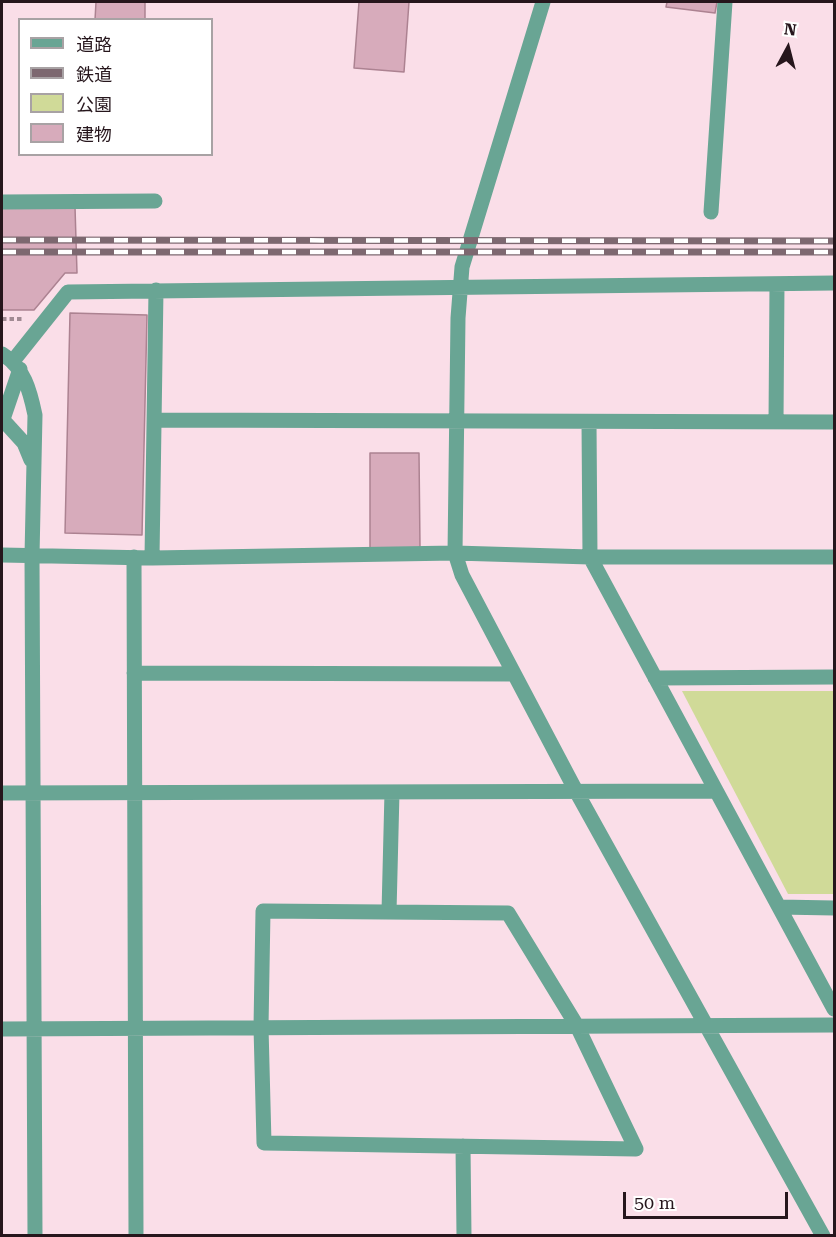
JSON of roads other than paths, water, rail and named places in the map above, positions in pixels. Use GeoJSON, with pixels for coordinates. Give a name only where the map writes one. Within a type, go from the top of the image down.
{"type":"FeatureCollection","features":[{"type":"Feature","properties":{"kind":"street"},"geometry":{"type":"LineString","coordinates":[[543,2],[469,243],[459,286],[454,553],[462,574],[576,791],[824,1236]]}},
{"type":"Feature","properties":{"kind":"street"},"geometry":{"type":"LineString","coordinates":[[711,212],[725,2]]}},
{"type":"Feature","properties":{"kind":"street"},"geometry":{"type":"LineString","coordinates":[[2,202],[155,201]]}},
{"type":"Feature","properties":{"kind":"street"},"geometry":{"type":"LineString","coordinates":[[32,463],[24,443],[2,421],[11,361],[68,292],[834,283]]}},
{"type":"Feature","properties":{"kind":"street"},"geometry":{"type":"LineString","coordinates":[[776,423],[777,284]]}},
{"type":"Feature","properties":{"kind":"street"},"geometry":{"type":"LineString","coordinates":[[152,558],[156,420],[156,290]]}},
{"type":"Feature","properties":{"kind":"street"},"geometry":{"type":"LineString","coordinates":[[11,361],[30,393],[35,415],[32,463],[35,1236]]}},
{"type":"Feature","properties":{"kind":"street"},"geometry":{"type":"LineString","coordinates":[[156,420],[834,422]]}},
{"type":"Feature","properties":{"kind":"street"},"geometry":{"type":"LineString","coordinates":[[589,422],[590,557],[834,1009]]}},
{"type":"Feature","properties":{"kind":"street"},"geometry":{"type":"LineString","coordinates":[[2,555],[152,558],[454,553],[590,557],[834,557]]}},
{"type":"Feature","properties":{"kind":"street"},"geometry":{"type":"LineString","coordinates":[[134,558],[136,1236]]}},
{"type":"Feature","properties":{"kind":"street"},"geometry":{"type":"LineString","coordinates":[[134,674],[514,674]]}},
{"type":"Feature","properties":{"kind":"street"},"geometry":{"type":"LineString","coordinates":[[655,678],[834,677]]}},
{"type":"Feature","properties":{"kind":"street"},"geometry":{"type":"LineString","coordinates":[[2,793],[716,791]]}},
{"type":"Feature","properties":{"kind":"street"},"geometry":{"type":"LineString","coordinates":[[389,912],[392,792]]}},
{"type":"Feature","properties":{"kind":"street"},"geometry":{"type":"LineString","coordinates":[[779,908],[834,908]]}},
{"type":"Feature","properties":{"kind":"street"},"geometry":{"type":"LineString","coordinates":[[263,911],[389,912],[508,912],[578,1026],[636,1149],[264,1143],[261,1027],[263,911]]}},
{"type":"Feature","properties":{"kind":"street"},"geometry":{"type":"LineString","coordinates":[[2,1029],[834,1025]]}},
{"type":"Feature","properties":{"kind":"street"},"geometry":{"type":"LineString","coordinates":[[463,1146],[464,1236]]}},
{"type":"Feature","properties":{"kind":"railway"},"geometry":{"type":"LineString","coordinates":[[2,240],[834,241]]}},
{"type":"Feature","properties":{"kind":"railway"},"geometry":{"type":"LineString","coordinates":[[2,252],[834,252]]}}]}
